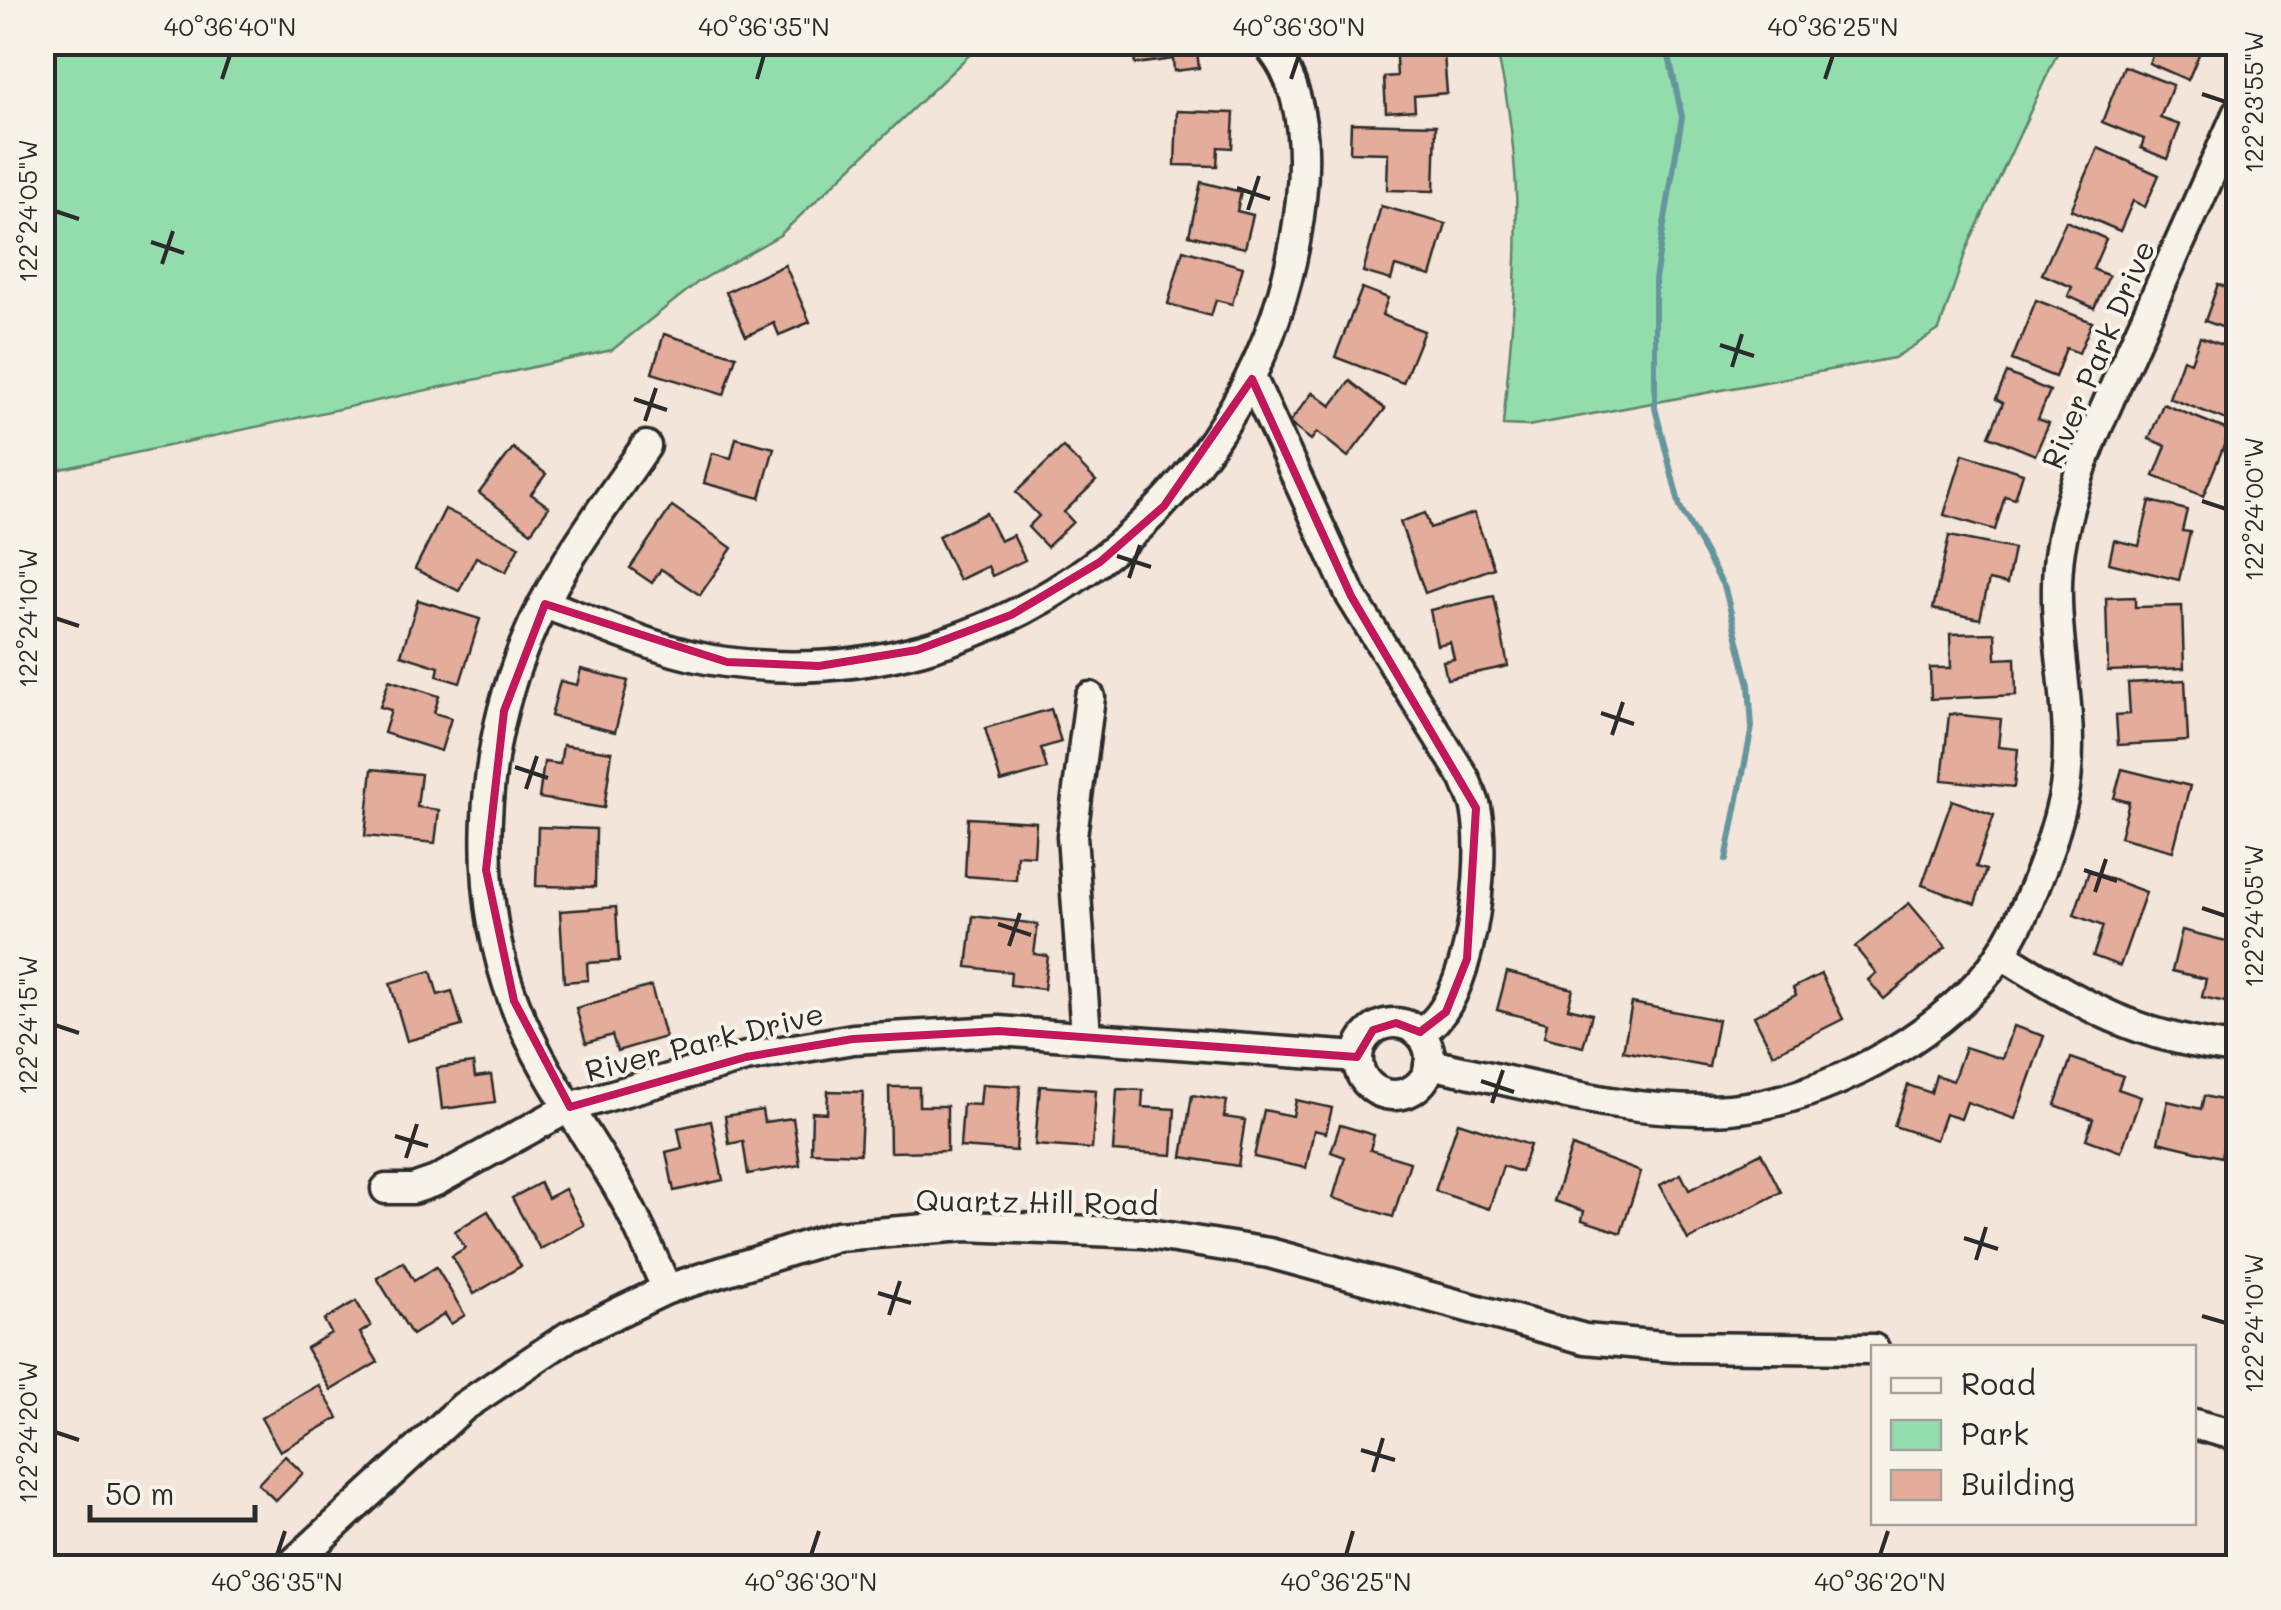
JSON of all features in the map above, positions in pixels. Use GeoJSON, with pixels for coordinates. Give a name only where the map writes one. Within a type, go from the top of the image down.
{"type":"FeatureCollection","features":[{"type":"Feature","properties":{"kind":"street"},"geometry":{"type":"LineString","coordinates":[[544,604],[673,651],[727,662],[820,666],[917,650],[1022,610],[1100,562],[1164,506],[1211,448],[1252,380],[1287,283],[1302,181],[1297,102],[1277,56],[1268,46]]}},
{"type":"Feature","properties":{"kind":"street","name":"River Park Drive"},"geometry":{"type":"LineString","coordinates":[[1429,1064],[1646,1107],[1731,1109],[1777,1100],[1841,1079],[1912,1038],[1978,981],[2001,954],[2050,843],[2063,798],[2067,720],[2056,595],[2072,496],[2096,430],[2237,120]]}},
{"type":"Feature","properties":{"kind":"street"},"geometry":{"type":"LineString","coordinates":[[1252,380],[1351,596],[1465,779],[1476,808],[1474,910],[1466,960],[1446,1012],[1420,1032]]}},
{"type":"Feature","properties":{"kind":"street"},"geometry":{"type":"LineString","coordinates":[[646,446],[569,558],[524,644],[504,710],[490,783],[486,870],[494,932],[514,1001],[617,1185],[668,1289]]}},
{"type":"Feature","properties":{"kind":"street"},"geometry":{"type":"LineString","coordinates":[[1086,1036],[1072,836],[1090,698]]}},
{"type":"Feature","properties":{"kind":"street"},"geometry":{"type":"LineString","coordinates":[[2001,954],[2108,1018],[2171,1038],[2238,1048]]}},
{"type":"Feature","properties":{"kind":"street"},"geometry":{"type":"LineString","coordinates":[[1396,1024],[1420,1032],[1429,1064],[1426,1076],[1409,1092],[1386,1094],[1366,1082],[1358,1057],[1365,1038],[1384,1025],[1396,1024]]}},
{"type":"Feature","properties":{"kind":"street","name":"River Park Drive"},"geometry":{"type":"LineString","coordinates":[[386,1189],[413,1189],[436,1181],[570,1107],[746,1057],[852,1039],[999,1032],[1358,1057]]}},
{"type":"Feature","properties":{"kind":"street","name":"Quartz Hill Road"},"geometry":{"type":"LineString","coordinates":[[288,1568],[463,1407],[569,1336],[668,1289],[837,1236],[952,1227],[1142,1233],[1269,1253],[1585,1339],[1674,1347],[1871,1348]]}},
{"type":"Feature","properties":{"kind":"street"},"geometry":{"type":"LineString","coordinates":[[2196,1425],[2238,1436]]}},
{"type":"Feature","properties":{"kind":"highlighted area"},"geometry":{"type":"Polygon","coordinates":[[[1252,379],[1351,596],[1476,808],[1467,959],[1446,1012],[1420,1032],[1396,1023],[1373,1030],[1357,1057],[999,1031],[853,1039],[746,1057],[570,1107],[514,1001],[486,870],[504,711],[545,604],[727,662],[819,666],[917,650],[1011,615],[1100,562],[1164,506],[1252,379]]]}},
{"type":"Feature","properties":{"kind":"green space"},"geometry":{"type":"Polygon","coordinates":[[[1495,42],[2062,43],[1967,248],[1939,330],[1894,358],[1528,426],[1503,425],[1517,233],[1512,141],[1495,42]]]}},
{"type":"Feature","properties":{"kind":"green space"},"geometry":{"type":"Polygon","coordinates":[[[42,43],[982,43],[780,235],[698,282],[612,350],[43,473],[42,43]]]}},
{"type":"Feature","properties":{"kind":"building"},"geometry":{"type":"Polygon","coordinates":[[[1132,42],[1196,42],[1199,68],[1174,71],[1173,59],[1135,64],[1132,42]]]}},
{"type":"Feature","properties":{"kind":"building"},"geometry":{"type":"Polygon","coordinates":[[[1395,42],[1443,42],[1447,93],[1414,96],[1415,110],[1386,112],[1384,77],[1397,76],[1395,42]]]}},
{"type":"Feature","properties":{"kind":"building"},"geometry":{"type":"Polygon","coordinates":[[[2158,42],[2220,42],[2217,50],[2203,45],[2188,80],[2149,63],[2158,42]]]}},
{"type":"Feature","properties":{"kind":"building"},"geometry":{"type":"Polygon","coordinates":[[[2124,66],[2173,85],[2160,118],[2180,125],[2167,159],[2141,148],[2144,139],[2102,122],[2124,66]]]}},
{"type":"Feature","properties":{"kind":"building"},"geometry":{"type":"Polygon","coordinates":[[[1177,111],[1234,113],[1232,148],[1218,147],[1217,166],[1175,165],[1177,111]]]}},
{"type":"Feature","properties":{"kind":"building"},"geometry":{"type":"Polygon","coordinates":[[[1351,123],[1436,125],[1434,191],[1387,190],[1388,153],[1350,152],[1351,123]]]}},
{"type":"Feature","properties":{"kind":"building"},"geometry":{"type":"Polygon","coordinates":[[[2098,148],[2159,175],[2145,207],[2133,201],[2120,231],[2071,210],[2098,148]]]}},
{"type":"Feature","properties":{"kind":"building"},"geometry":{"type":"Polygon","coordinates":[[[1201,182],[1241,192],[1237,211],[1253,215],[1245,248],[1189,235],[1201,182]]]}},
{"type":"Feature","properties":{"kind":"building"},"geometry":{"type":"Polygon","coordinates":[[[1381,206],[1446,224],[1431,276],[1395,266],[1391,280],[1363,272],[1381,206]]]}},
{"type":"Feature","properties":{"kind":"building"},"geometry":{"type":"Polygon","coordinates":[[[2066,221],[2106,239],[2093,269],[2109,276],[2094,308],[2068,296],[2072,287],[2042,274],[2066,221]]]}},
{"type":"Feature","properties":{"kind":"building"},"geometry":{"type":"Polygon","coordinates":[[[1183,250],[1243,267],[1232,304],[1216,300],[1211,316],[1168,304],[1183,250]]]}},
{"type":"Feature","properties":{"kind":"building"},"geometry":{"type":"Polygon","coordinates":[[[785,265],[810,322],[779,335],[774,323],[746,336],[726,292],[785,265]]]}},
{"type":"Feature","properties":{"kind":"building"},"geometry":{"type":"Polygon","coordinates":[[[2218,284],[2236,291],[2238,286],[2238,333],[2205,321],[2218,284]]]}},
{"type":"Feature","properties":{"kind":"building"},"geometry":{"type":"Polygon","coordinates":[[[1362,288],[1388,298],[1382,315],[1424,331],[1403,383],[1335,357],[1362,288]]]}},
{"type":"Feature","properties":{"kind":"building"},"geometry":{"type":"Polygon","coordinates":[[[2036,300],[2092,322],[2079,353],[2066,348],[2055,377],[2012,360],[2036,300]]]}},
{"type":"Feature","properties":{"kind":"building"},"geometry":{"type":"Polygon","coordinates":[[[664,334],[736,356],[724,395],[652,373],[664,334]]]}},
{"type":"Feature","properties":{"kind":"building"},"geometry":{"type":"Polygon","coordinates":[[[2200,337],[2238,351],[2238,406],[2232,422],[2169,398],[2183,359],[2191,362],[2200,337]]]}},
{"type":"Feature","properties":{"kind":"building"},"geometry":{"type":"Polygon","coordinates":[[[2007,373],[2050,391],[2038,419],[2049,423],[2035,455],[1989,436],[2003,403],[1996,399],[2007,373]]]}},
{"type":"Feature","properties":{"kind":"building"},"geometry":{"type":"Polygon","coordinates":[[[1350,381],[1385,409],[1348,457],[1317,432],[1311,440],[1289,423],[1313,392],[1331,406],[1350,381]]]}},
{"type":"Feature","properties":{"kind":"building"},"geometry":{"type":"Polygon","coordinates":[[[2163,404],[2230,431],[2203,496],[2154,476],[2166,446],[2149,439],[2163,404]]]}},
{"type":"Feature","properties":{"kind":"building"},"geometry":{"type":"Polygon","coordinates":[[[736,438],[774,448],[760,498],[704,483],[712,453],[731,458],[736,438]]]}},
{"type":"Feature","properties":{"kind":"building"},"geometry":{"type":"Polygon","coordinates":[[[1063,447],[1096,481],[1064,512],[1073,522],[1047,547],[1028,527],[1039,516],[1016,492],[1063,447]]]}},
{"type":"Feature","properties":{"kind":"building"},"geometry":{"type":"Polygon","coordinates":[[[513,448],[546,474],[531,494],[549,507],[531,532],[479,493],[513,448]]]}},
{"type":"Feature","properties":{"kind":"building"},"geometry":{"type":"Polygon","coordinates":[[[1963,454],[2023,473],[2015,499],[2005,496],[1995,530],[1944,515],[1963,454]]]}},
{"type":"Feature","properties":{"kind":"building"},"geometry":{"type":"Polygon","coordinates":[[[2150,501],[2187,510],[2182,531],[2190,532],[2179,580],[2109,563],[2114,540],[2139,546],[2150,501]]]}},
{"type":"Feature","properties":{"kind":"building"},"geometry":{"type":"Polygon","coordinates":[[[672,506],[732,548],[700,595],[661,569],[652,583],[630,568],[672,506]]]}},
{"type":"Feature","properties":{"kind":"building"},"geometry":{"type":"Polygon","coordinates":[[[445,509],[519,546],[506,572],[476,557],[459,591],[415,569],[445,509]]]}},
{"type":"Feature","properties":{"kind":"building"},"geometry":{"type":"Polygon","coordinates":[[[986,513],[1000,541],[1013,535],[1025,560],[992,576],[988,566],[959,580],[938,536],[986,513]]]}},
{"type":"Feature","properties":{"kind":"building"},"geometry":{"type":"Polygon","coordinates":[[[1425,513],[1430,528],[1474,513],[1494,568],[1425,593],[1400,522],[1425,513]]]}},
{"type":"Feature","properties":{"kind":"building"},"geometry":{"type":"Polygon","coordinates":[[[1949,536],[2014,549],[2007,584],[1989,580],[1980,619],[1933,609],[1949,536]]]}},
{"type":"Feature","properties":{"kind":"building"},"geometry":{"type":"Polygon","coordinates":[[[1494,596],[1508,666],[1447,679],[1443,661],[1454,659],[1450,642],[1437,645],[1430,610],[1494,596]]]}},
{"type":"Feature","properties":{"kind":"building"},"geometry":{"type":"Polygon","coordinates":[[[2135,597],[2135,607],[2182,606],[2184,668],[2108,671],[2106,598],[2135,597]]]}},
{"type":"Feature","properties":{"kind":"building"},"geometry":{"type":"Polygon","coordinates":[[[418,600],[480,619],[460,683],[437,676],[439,667],[401,655],[418,600]]]}},
{"type":"Feature","properties":{"kind":"building"},"geometry":{"type":"Polygon","coordinates":[[[1995,633],[1996,659],[2015,658],[2016,695],[1931,699],[1930,668],[1951,668],[1950,634],[1995,633]]]}},
{"type":"Feature","properties":{"kind":"building"},"geometry":{"type":"Polygon","coordinates":[[[581,669],[628,681],[615,732],[551,716],[560,681],[577,685],[581,669]]]}},
{"type":"Feature","properties":{"kind":"building"},"geometry":{"type":"Polygon","coordinates":[[[389,680],[439,696],[434,713],[451,718],[441,751],[384,733],[391,710],[380,707],[389,680]]]}},
{"type":"Feature","properties":{"kind":"building"},"geometry":{"type":"Polygon","coordinates":[[[2185,680],[2188,741],[2118,745],[2116,715],[2130,714],[2128,683],[2185,680]]]}},
{"type":"Feature","properties":{"kind":"building"},"geometry":{"type":"Polygon","coordinates":[[[1051,709],[1061,742],[1041,748],[1047,769],[1001,782],[985,728],[1051,709]]]}},
{"type":"Feature","properties":{"kind":"building"},"geometry":{"type":"Polygon","coordinates":[[[1949,714],[2001,719],[1998,747],[2018,749],[2014,787],[1942,780],[1949,714]]]}},
{"type":"Feature","properties":{"kind":"building"},"geometry":{"type":"Polygon","coordinates":[[[563,745],[612,752],[604,808],[539,798],[544,762],[560,764],[563,745]]]}},
{"type":"Feature","properties":{"kind":"building"},"geometry":{"type":"Polygon","coordinates":[[[372,769],[421,774],[417,807],[439,810],[435,843],[365,836],[372,769]]]}},
{"type":"Feature","properties":{"kind":"building"},"geometry":{"type":"Polygon","coordinates":[[[2122,769],[2190,786],[2173,851],[2120,837],[2129,802],[2114,798],[2122,769]]]}},
{"type":"Feature","properties":{"kind":"building"},"geometry":{"type":"Polygon","coordinates":[[[1952,800],[1994,815],[1976,867],[1986,870],[1975,904],[1922,885],[1952,800]]]}},
{"type":"Feature","properties":{"kind":"building"},"geometry":{"type":"Polygon","coordinates":[[[968,818],[1036,822],[1034,856],[1017,855],[1016,880],[965,876],[968,818]]]}},
{"type":"Feature","properties":{"kind":"building"},"geometry":{"type":"Polygon","coordinates":[[[538,827],[596,829],[595,887],[536,886],[538,827]]]}},
{"type":"Feature","properties":{"kind":"building"},"geometry":{"type":"Polygon","coordinates":[[[2089,871],[2146,892],[2120,966],[2093,956],[2103,926],[2074,915],[2089,871]]]}},
{"type":"Feature","properties":{"kind":"building"},"geometry":{"type":"Polygon","coordinates":[[[1909,903],[1946,947],[1884,999],[1868,980],[1876,973],[1855,947],[1909,903]]]}},
{"type":"Feature","properties":{"kind":"building"},"geometry":{"type":"Polygon","coordinates":[[[616,907],[619,961],[587,963],[588,980],[564,982],[560,911],[616,907]]]}},
{"type":"Feature","properties":{"kind":"building"},"geometry":{"type":"Polygon","coordinates":[[[973,916],[1038,924],[1034,954],[1048,956],[1044,989],[1010,985],[1011,972],[967,967],[973,916]]]}},
{"type":"Feature","properties":{"kind":"building"},"geometry":{"type":"Polygon","coordinates":[[[2182,930],[2238,944],[2226,1002],[2202,997],[2206,979],[2172,971],[2182,930]]]}},
{"type":"Feature","properties":{"kind":"building"},"geometry":{"type":"Polygon","coordinates":[[[431,971],[438,995],[452,991],[462,1026],[407,1041],[390,983],[431,971]]]}},
{"type":"Feature","properties":{"kind":"building"},"geometry":{"type":"Polygon","coordinates":[[[1507,972],[1573,989],[1568,1008],[1592,1014],[1583,1047],[1544,1037],[1547,1023],[1497,1010],[1507,972]]]}},
{"type":"Feature","properties":{"kind":"building"},"geometry":{"type":"Polygon","coordinates":[[[1821,974],[1843,1019],[1773,1054],[1754,1016],[1796,995],[1793,988],[1821,974]]]}},
{"type":"Feature","properties":{"kind":"building"},"geometry":{"type":"Polygon","coordinates":[[[651,986],[665,1037],[617,1051],[612,1035],[586,1043],[576,1008],[651,986]]]}},
{"type":"Feature","properties":{"kind":"building"},"geometry":{"type":"Polygon","coordinates":[[[1632,1003],[1718,1020],[1709,1067],[1623,1051],[1632,1003]]]}},
{"type":"Feature","properties":{"kind":"building"},"geometry":{"type":"Polygon","coordinates":[[[2013,1026],[2044,1036],[2015,1119],[1967,1102],[1961,1119],[1945,1114],[1936,1140],[1894,1126],[1908,1085],[1931,1093],[1936,1075],[1953,1081],[1965,1047],[2002,1059],[2013,1026]]]}},
{"type":"Feature","properties":{"kind":"building"},"geometry":{"type":"Polygon","coordinates":[[[2071,1058],[2123,1076],[2118,1089],[2141,1097],[2121,1152],[2086,1139],[2093,1119],[2055,1105],[2071,1058]]]}},
{"type":"Feature","properties":{"kind":"building"},"geometry":{"type":"Polygon","coordinates":[[[473,1063],[475,1077],[491,1075],[495,1102],[442,1109],[437,1068],[473,1063]]]}},
{"type":"Feature","properties":{"kind":"building"},"geometry":{"type":"Polygon","coordinates":[[[982,1084],[1020,1086],[1016,1151],[960,1147],[963,1104],[980,1105],[982,1084]]]}},
{"type":"Feature","properties":{"kind":"building"},"geometry":{"type":"Polygon","coordinates":[[[1040,1086],[1096,1090],[1092,1149],[1035,1145],[1040,1086]]]}},
{"type":"Feature","properties":{"kind":"building"},"geometry":{"type":"Polygon","coordinates":[[[889,1087],[919,1087],[919,1106],[947,1106],[947,1151],[890,1152],[889,1087]]]}},
{"type":"Feature","properties":{"kind":"building"},"geometry":{"type":"Polygon","coordinates":[[[1117,1089],[1143,1090],[1142,1107],[1175,1109],[1172,1155],[1113,1151],[1117,1089]]]}},
{"type":"Feature","properties":{"kind":"building"},"geometry":{"type":"Polygon","coordinates":[[[828,1091],[863,1092],[860,1154],[811,1152],[812,1112],[827,1113],[828,1091]]]}},
{"type":"Feature","properties":{"kind":"building"},"geometry":{"type":"Polygon","coordinates":[[[1192,1095],[1227,1101],[1224,1117],[1245,1120],[1238,1166],[1182,1157],[1192,1095]]]}},
{"type":"Feature","properties":{"kind":"building"},"geometry":{"type":"Polygon","coordinates":[[[2204,1096],[2234,1103],[2221,1157],[2158,1142],[2168,1101],[2201,1109],[2204,1096]]]}},
{"type":"Feature","properties":{"kind":"building"},"geometry":{"type":"Polygon","coordinates":[[[1296,1100],[1332,1108],[1326,1133],[1314,1130],[1306,1168],[1254,1157],[1264,1110],[1293,1116],[1296,1100]]]}},
{"type":"Feature","properties":{"kind":"building"},"geometry":{"type":"Polygon","coordinates":[[[762,1110],[764,1122],[793,1118],[800,1165],[748,1174],[743,1141],[729,1144],[725,1116],[762,1110]]]}},
{"type":"Feature","properties":{"kind":"building"},"geometry":{"type":"Polygon","coordinates":[[[711,1121],[723,1180],[674,1191],[666,1152],[682,1148],[678,1128],[711,1121]]]}},
{"type":"Feature","properties":{"kind":"building"},"geometry":{"type":"Polygon","coordinates":[[[1458,1122],[1530,1145],[1521,1172],[1503,1166],[1489,1209],[1435,1191],[1458,1122]]]}},
{"type":"Feature","properties":{"kind":"building"},"geometry":{"type":"Polygon","coordinates":[[[1340,1125],[1374,1135],[1370,1150],[1410,1162],[1393,1217],[1333,1198],[1345,1157],[1331,1152],[1340,1125]]]}},
{"type":"Feature","properties":{"kind":"building"},"geometry":{"type":"Polygon","coordinates":[[[1572,1146],[1641,1172],[1621,1233],[1582,1220],[1584,1211],[1554,1201],[1572,1146]]]}},
{"type":"Feature","properties":{"kind":"building"},"geometry":{"type":"Polygon","coordinates":[[[1761,1153],[1781,1192],[1688,1240],[1660,1185],[1681,1174],[1689,1190],[1761,1153]]]}},
{"type":"Feature","properties":{"kind":"building"},"geometry":{"type":"Polygon","coordinates":[[[540,1183],[548,1198],[565,1189],[584,1225],[540,1249],[512,1198],[540,1183]]]}},
{"type":"Feature","properties":{"kind":"building"},"geometry":{"type":"Polygon","coordinates":[[[488,1211],[521,1266],[474,1294],[452,1256],[465,1248],[455,1231],[488,1211]]]}},
{"type":"Feature","properties":{"kind":"building"},"geometry":{"type":"Polygon","coordinates":[[[403,1262],[414,1281],[436,1267],[465,1315],[451,1324],[445,1314],[412,1335],[377,1278],[403,1262]]]}},
{"type":"Feature","properties":{"kind":"building"},"geometry":{"type":"Polygon","coordinates":[[[356,1301],[371,1326],[360,1333],[378,1362],[331,1390],[306,1348],[331,1333],[324,1320],[356,1301]]]}},
{"type":"Feature","properties":{"kind":"building"},"geometry":{"type":"Polygon","coordinates":[[[319,1385],[338,1418],[280,1451],[261,1418],[319,1385]]]}},
{"type":"Feature","properties":{"kind":"building"},"geometry":{"type":"Polygon","coordinates":[[[285,1456],[303,1473],[276,1501],[258,1484],[285,1456]]]}},
{"type":"Feature","properties":{"kind":"waterway"},"geometry":{"type":"LineString","coordinates":[[42,60],[66,42]]}},
{"type":"Feature","properties":{"kind":"waterway"},"geometry":{"type":"LineString","coordinates":[[1666,42],[1682,117],[1655,279],[1655,408],[1680,507],[1725,589],[1749,685],[1752,727],[1726,860]]}}]}
